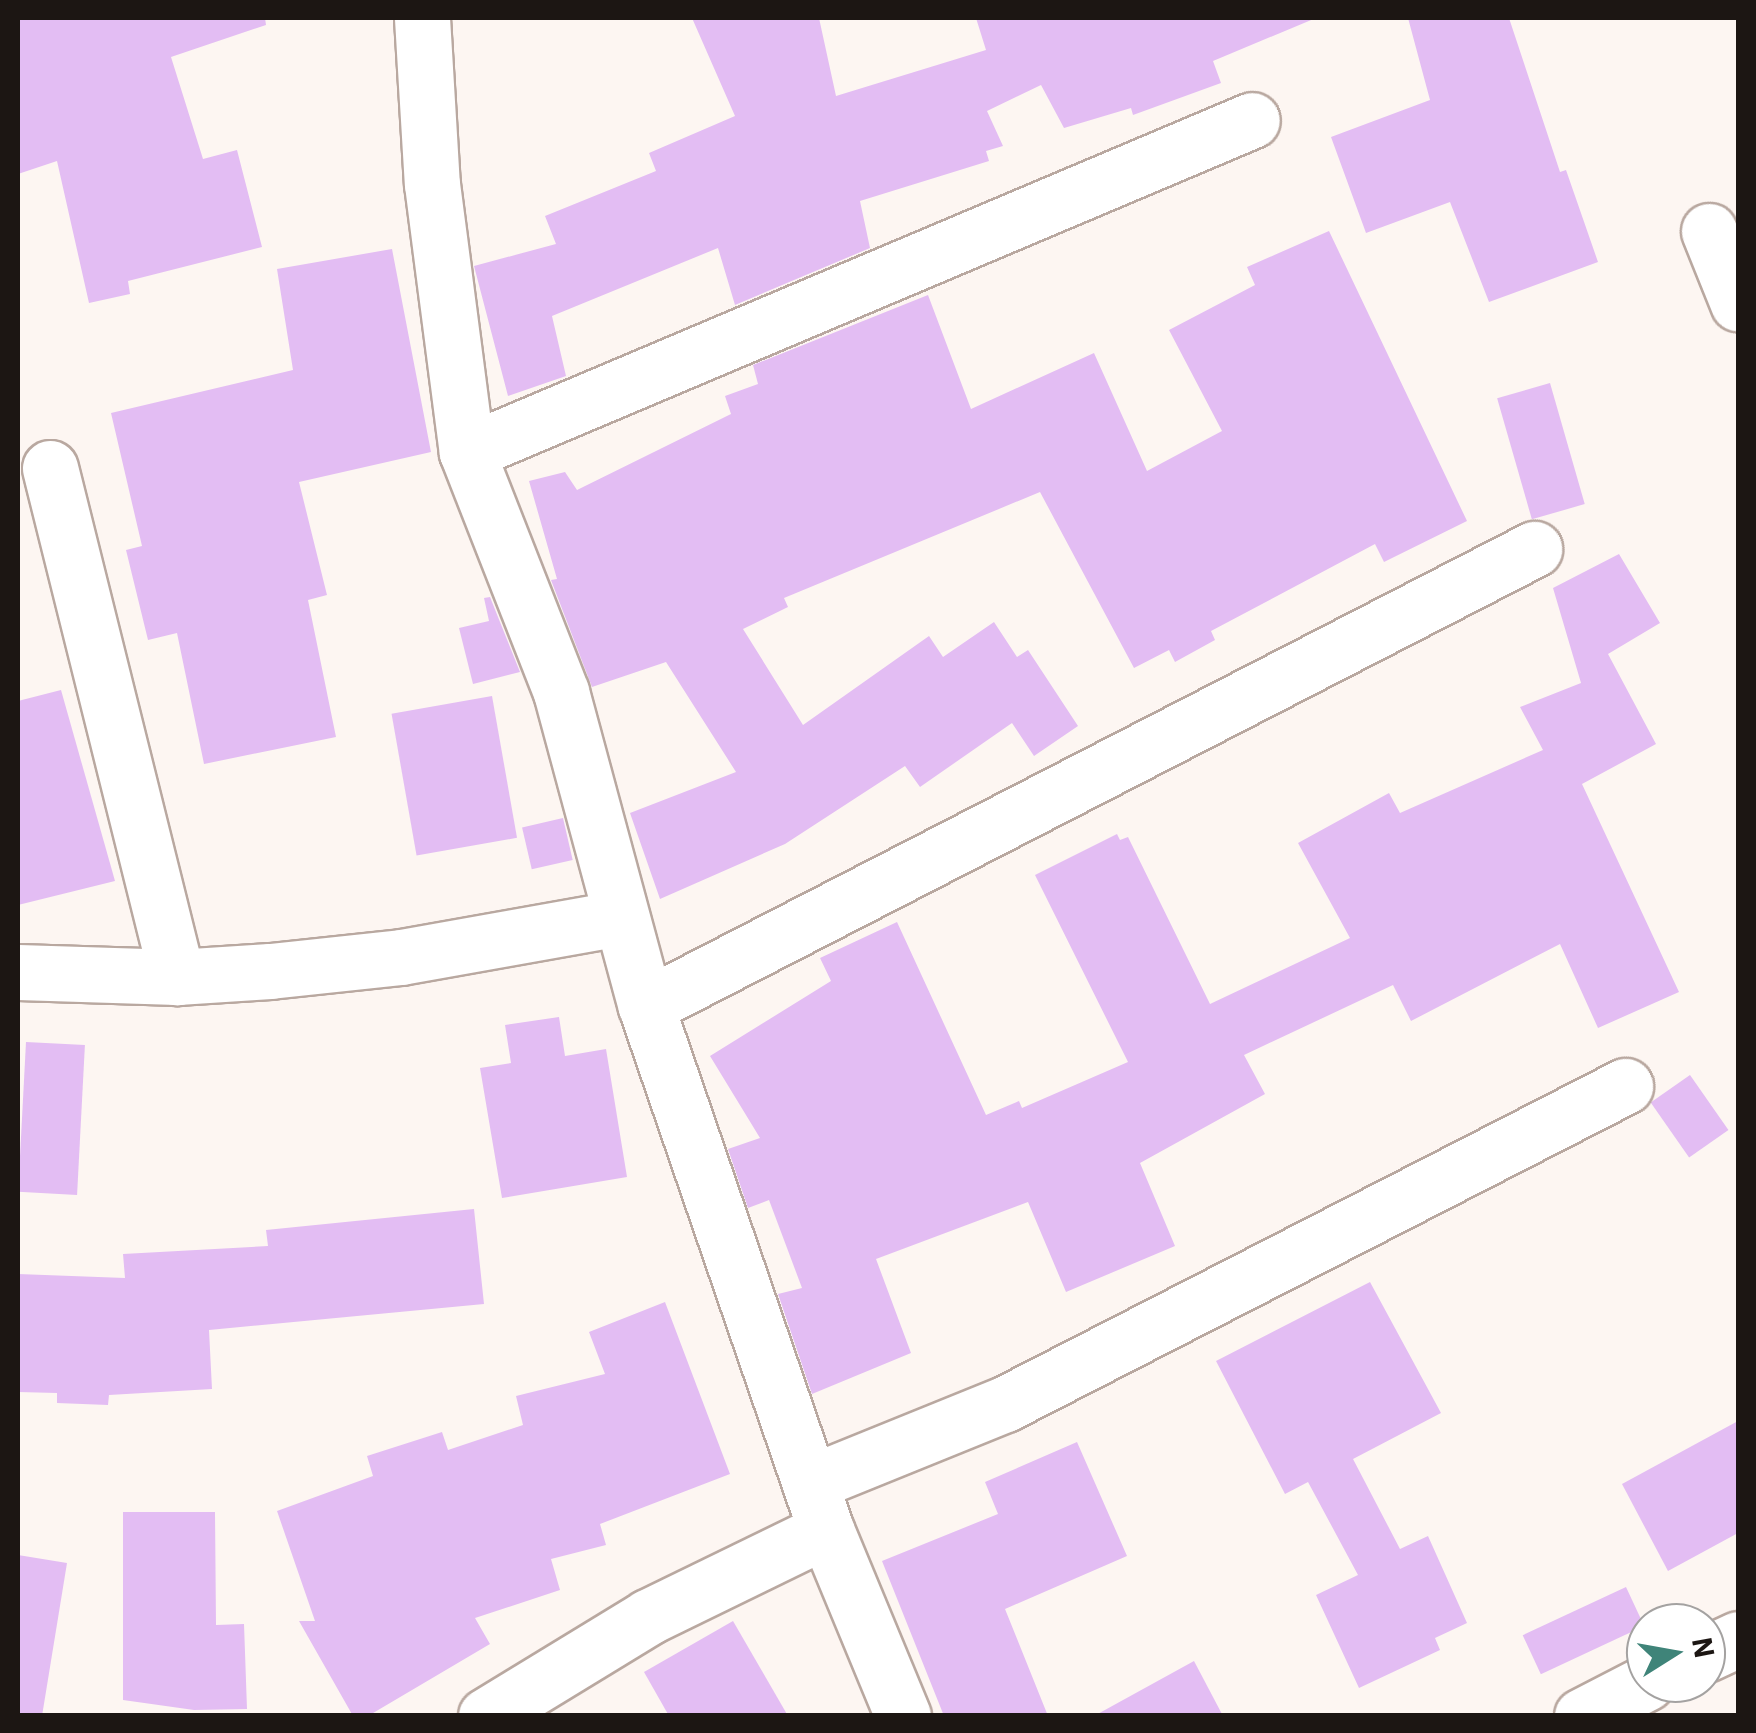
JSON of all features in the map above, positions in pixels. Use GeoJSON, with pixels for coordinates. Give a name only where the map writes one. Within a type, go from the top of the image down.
{"type":"FeatureCollection","features":[{"type":"Feature","properties":{"kind":"street"},"geometry":{"type":"LineString","coordinates":[[422,18],[432,184],[467,452],[562,692],[646,1006],[818,1507],[904,1716]]}},
{"type":"Feature","properties":{"kind":"street"},"geometry":{"type":"LineString","coordinates":[[467,452],[1252,120]]}},
{"type":"Feature","properties":{"kind":"street"},"geometry":{"type":"LineString","coordinates":[[1708,231],[1738,304]]}},
{"type":"Feature","properties":{"kind":"street"},"geometry":{"type":"LineString","coordinates":[[50,468],[177,977]]}},
{"type":"Feature","properties":{"kind":"street"},"geometry":{"type":"LineString","coordinates":[[646,1006],[1534,549]]}},
{"type":"Feature","properties":{"kind":"street"},"geometry":{"type":"LineString","coordinates":[[18,972],[177,977],[401,957],[620,918]]}},
{"type":"Feature","properties":{"kind":"street"},"geometry":{"type":"LineString","coordinates":[[486,1716],[818,1507],[1005,1404],[1625,1086]]}},
{"type":"Feature","properties":{"kind":"street"},"geometry":{"type":"LineString","coordinates":[[1582,1716],[1626,1693]]}},
{"type":"Feature","properties":{"kind":"building"},"geometry":{"type":"Polygon","coordinates":[[[18,18],[265,18],[266,25],[171,57],[203,159],[237,150],[262,247],[128,281],[130,294],[89,303],[57,161],[18,174],[18,18]]]}},
{"type":"Feature","properties":{"kind":"building"},"geometry":{"type":"Polygon","coordinates":[[[692,18],[819,18],[836,96],[986,50],[976,18],[1316,18],[1213,61],[1221,83],[1133,115],[1131,108],[1064,128],[1041,85],[987,111],[1003,146],[986,151],[989,161],[860,201],[870,248],[735,305],[718,248],[552,316],[566,376],[508,396],[474,266],[556,244],[545,216],[656,171],[649,153],[735,116],[692,18]]]}},
{"type":"Feature","properties":{"kind":"building"},"geometry":{"type":"Polygon","coordinates":[[[1408,18],[1509,18],[1560,172],[1566,170],[1598,262],[1489,302],[1450,202],[1366,233],[1331,137],[1430,100],[1408,18]]]}},
{"type":"Feature","properties":{"kind":"building"},"geometry":{"type":"Polygon","coordinates":[[[1329,231],[1467,521],[1384,562],[1375,544],[1211,631],[1215,640],[1175,662],[1169,650],[1134,668],[1040,492],[784,598],[788,607],[743,629],[803,725],[929,636],[943,657],[994,622],[1017,657],[1028,650],[1078,726],[1034,756],[1012,723],[920,787],[905,766],[785,844],[660,899],[630,813],[736,772],[666,662],[592,687],[551,580],[557,579],[529,481],[565,472],[577,490],[731,414],[725,396],[758,384],[753,365],[928,295],[971,409],[1094,353],[1147,471],[1222,431],[1169,330],[1255,285],[1247,267],[1329,231]]]}},
{"type":"Feature","properties":{"kind":"building"},"geometry":{"type":"Polygon","coordinates":[[[392,249],[431,452],[299,482],[327,595],[308,600],[336,737],[204,764],[177,633],[148,640],[126,550],[142,546],[111,413],[293,370],[277,269],[392,249]]]}},
{"type":"Feature","properties":{"kind":"building"},"geometry":{"type":"Polygon","coordinates":[[[1550,383],[1585,504],[1532,519],[1497,398],[1550,383]]]}},
{"type":"Feature","properties":{"kind":"building"},"geometry":{"type":"Polygon","coordinates":[[[1619,554],[1660,623],[1608,654],[1656,744],[1582,784],[1679,992],[1598,1028],[1560,944],[1411,1021],[1393,985],[1244,1055],[1265,1094],[1140,1163],[1175,1246],[1066,1292],[1028,1202],[876,1259],[911,1353],[812,1394],[778,1294],[802,1288],[769,1200],[748,1208],[728,1149],[760,1138],[710,1056],[831,981],[820,958],[897,922],[986,1115],[1019,1101],[1022,1108],[1128,1062],[1035,875],[1117,834],[1120,840],[1128,837],[1210,1004],[1350,938],[1298,843],[1389,793],[1400,813],[1543,750],[1520,707],[1581,683],[1553,588],[1619,554]]]}},
{"type":"Feature","properties":{"kind":"building"},"geometry":{"type":"Polygon","coordinates":[[[490,597],[520,672],[473,684],[459,628],[489,621],[484,598],[490,597]]]}},
{"type":"Feature","properties":{"kind":"building"},"geometry":{"type":"Polygon","coordinates":[[[61,690],[115,881],[18,905],[18,701],[61,690]]]}},
{"type":"Feature","properties":{"kind":"building"},"geometry":{"type":"Polygon","coordinates":[[[492,696],[517,838],[417,856],[392,714],[492,696]]]}},
{"type":"Feature","properties":{"kind":"building"},"geometry":{"type":"Polygon","coordinates":[[[563,818],[573,860],[532,869],[522,827],[563,818]]]}},
{"type":"Feature","properties":{"kind":"building"},"geometry":{"type":"Polygon","coordinates":[[[559,1017],[565,1056],[606,1049],[627,1177],[502,1198],[480,1068],[511,1063],[505,1025],[559,1017]]]}},
{"type":"Feature","properties":{"kind":"building"},"geometry":{"type":"Polygon","coordinates":[[[26,1042],[85,1045],[77,1195],[18,1192],[26,1042]]]}},
{"type":"Feature","properties":{"kind":"building"},"geometry":{"type":"Polygon","coordinates":[[[1690,1075],[1728,1130],[1689,1157],[1651,1103],[1690,1075]]]}},
{"type":"Feature","properties":{"kind":"building"},"geometry":{"type":"Polygon","coordinates":[[[474,1209],[484,1304],[209,1330],[212,1389],[109,1395],[108,1405],[57,1403],[57,1393],[18,1392],[18,1274],[125,1278],[123,1254],[268,1246],[266,1230],[474,1209]]]}},
{"type":"Feature","properties":{"kind":"building"},"geometry":{"type":"Polygon","coordinates":[[[1370,1282],[1441,1413],[1353,1459],[1400,1549],[1428,1536],[1467,1623],[1435,1638],[1440,1650],[1359,1688],[1316,1595],[1358,1575],[1308,1482],[1285,1494],[1216,1361],[1370,1282]]]}},
{"type":"Feature","properties":{"kind":"building"},"geometry":{"type":"Polygon","coordinates":[[[665,1302],[730,1474],[600,1524],[606,1545],[551,1559],[560,1590],[475,1618],[490,1644],[368,1716],[353,1716],[299,1621],[315,1621],[277,1511],[373,1476],[367,1456],[442,1432],[448,1450],[523,1425],[516,1396],[605,1374],[589,1332],[665,1302]]]}},
{"type":"Feature","properties":{"kind":"building"},"geometry":{"type":"Polygon","coordinates":[[[1738,1421],[1738,1533],[1668,1571],[1622,1484],[1738,1421]]]}},
{"type":"Feature","properties":{"kind":"building"},"geometry":{"type":"Polygon","coordinates":[[[1077,1442],[1127,1556],[1005,1609],[1048,1716],[944,1716],[882,1561],[998,1514],[985,1482],[1077,1442]]]}},
{"type":"Feature","properties":{"kind":"building"},"geometry":{"type":"Polygon","coordinates":[[[123,1512],[215,1512],[216,1625],[244,1624],[247,1709],[194,1710],[123,1700],[123,1512]]]}},
{"type":"Feature","properties":{"kind":"building"},"geometry":{"type":"Polygon","coordinates":[[[18,1555],[67,1563],[42,1716],[18,1716],[18,1555]]]}},
{"type":"Feature","properties":{"kind":"building"},"geometry":{"type":"Polygon","coordinates":[[[1626,1587],[1633,1603],[1626,1603],[1626,1634],[1541,1674],[1523,1635],[1626,1587]]]}},
{"type":"Feature","properties":{"kind":"building"},"geometry":{"type":"Polygon","coordinates":[[[733,1621],[788,1716],[669,1716],[644,1672],[733,1621]]]}},
{"type":"Feature","properties":{"kind":"building"},"geometry":{"type":"Polygon","coordinates":[[[1194,1661],[1223,1716],[1094,1716],[1194,1661]]]}}]}
